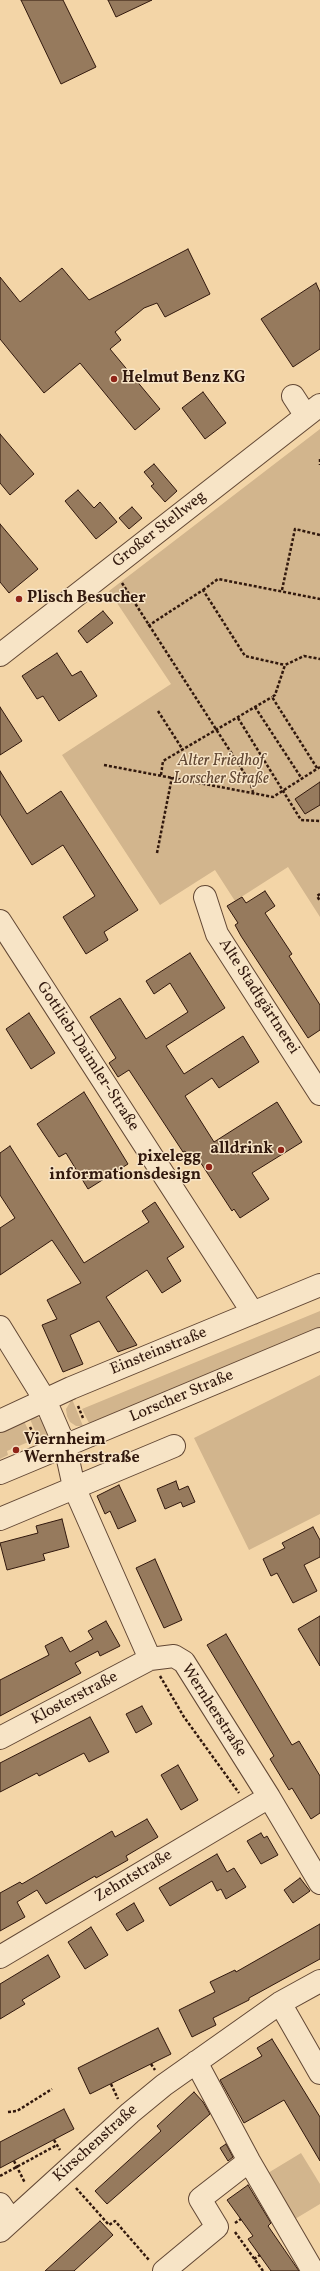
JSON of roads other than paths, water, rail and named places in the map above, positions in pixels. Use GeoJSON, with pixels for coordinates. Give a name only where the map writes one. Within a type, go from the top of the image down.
{"type":"FeatureCollection","features":[{"type":"Feature","properties":{"kind":"street"},"geometry":{"type":"LineString","coordinates":[[293,396],[313,410]]}},
{"type":"Feature","properties":{"kind":"street","name":"Großer Stellweg"},"geometry":{"type":"LineString","coordinates":[[0,655],[313,410]]}},
{"type":"Feature","properties":{"kind":"street","name":"Alte Stadtgärtnerei"},"geometry":{"type":"LineString","coordinates":[[205,897],[217,934],[320,1094]]}},
{"type":"Feature","properties":{"kind":"street","name":"Gottlieb-Daimler-Straße"},"geometry":{"type":"LineString","coordinates":[[0,921],[253,1313]]}},
{"type":"Feature","properties":{"kind":"street","name":"Einsteinstraße"},"geometry":{"type":"LineString","coordinates":[[0,1421],[71,1388],[320,1285]]}},
{"type":"Feature","properties":{"kind":"street"},"geometry":{"type":"LineString","coordinates":[[0,1328],[46,1400],[65,1446],[74,1487],[150,1659]]}},
{"type":"Feature","properties":{"kind":"street","name":"Lorscher Straße"},"geometry":{"type":"LineString","coordinates":[[0,1473],[320,1339]]}},
{"type":"Feature","properties":{"kind":"street"},"geometry":{"type":"LineString","coordinates":[[0,1519],[174,1446]]}},
{"type":"Feature","properties":{"kind":"street","name":"Wernherstraße"},"geometry":{"type":"LineString","coordinates":[[150,1659],[174,1656],[184,1662],[269,1796],[320,1883]]}},
{"type":"Feature","properties":{"kind":"street","name":"Klosterstraße"},"geometry":{"type":"LineString","coordinates":[[0,1738],[150,1659]]}},
{"type":"Feature","properties":{"kind":"street","name":"Zehntstraße"},"geometry":{"type":"LineString","coordinates":[[0,1957],[269,1796]]}},
{"type":"Feature","properties":{"kind":"street","name":"Kirschenstraße"},"geometry":{"type":"LineString","coordinates":[[4,2218],[37,2198],[130,2113],[196,2062],[280,2003],[320,1981]]}},
{"type":"Feature","properties":{"kind":"street"},"geometry":{"type":"LineString","coordinates":[[280,2003],[320,2073]]}},
{"type":"Feature","properties":{"kind":"street"},"geometry":{"type":"LineString","coordinates":[[196,2062],[249,2161],[313,2271]]}},
{"type":"Feature","properties":{"kind":"street"},"geometry":{"type":"LineString","coordinates":[[159,2268],[217,2227],[200,2199],[249,2161]]}},
{"type":"Feature","properties":{"kind":"place","name":"Helmut Benz KG"},"geometry":{"type":"Point","coordinates":[114,379]}},
{"type":"Feature","properties":{"kind":"place","name":"Plisch Besucher"},"geometry":{"type":"Point","coordinates":[19,599]}},
{"type":"Feature","properties":{"kind":"place","name":"alldrink"},"geometry":{"type":"Point","coordinates":[281,1150]}},
{"type":"Feature","properties":{"kind":"place","name":"pixelegg informationsdesign"},"geometry":{"type":"Point","coordinates":[209,1167]}},
{"type":"Feature","properties":{"kind":"place","name":"Viernheim Wernherstraße"},"geometry":{"type":"Point","coordinates":[16,1450]}},
{"type":"Feature","properties":{"kind":"park label","name":"Alter Friedhof Lorscher Straße"},"geometry":{"type":"Point","coordinates":[221,771]}}]}
